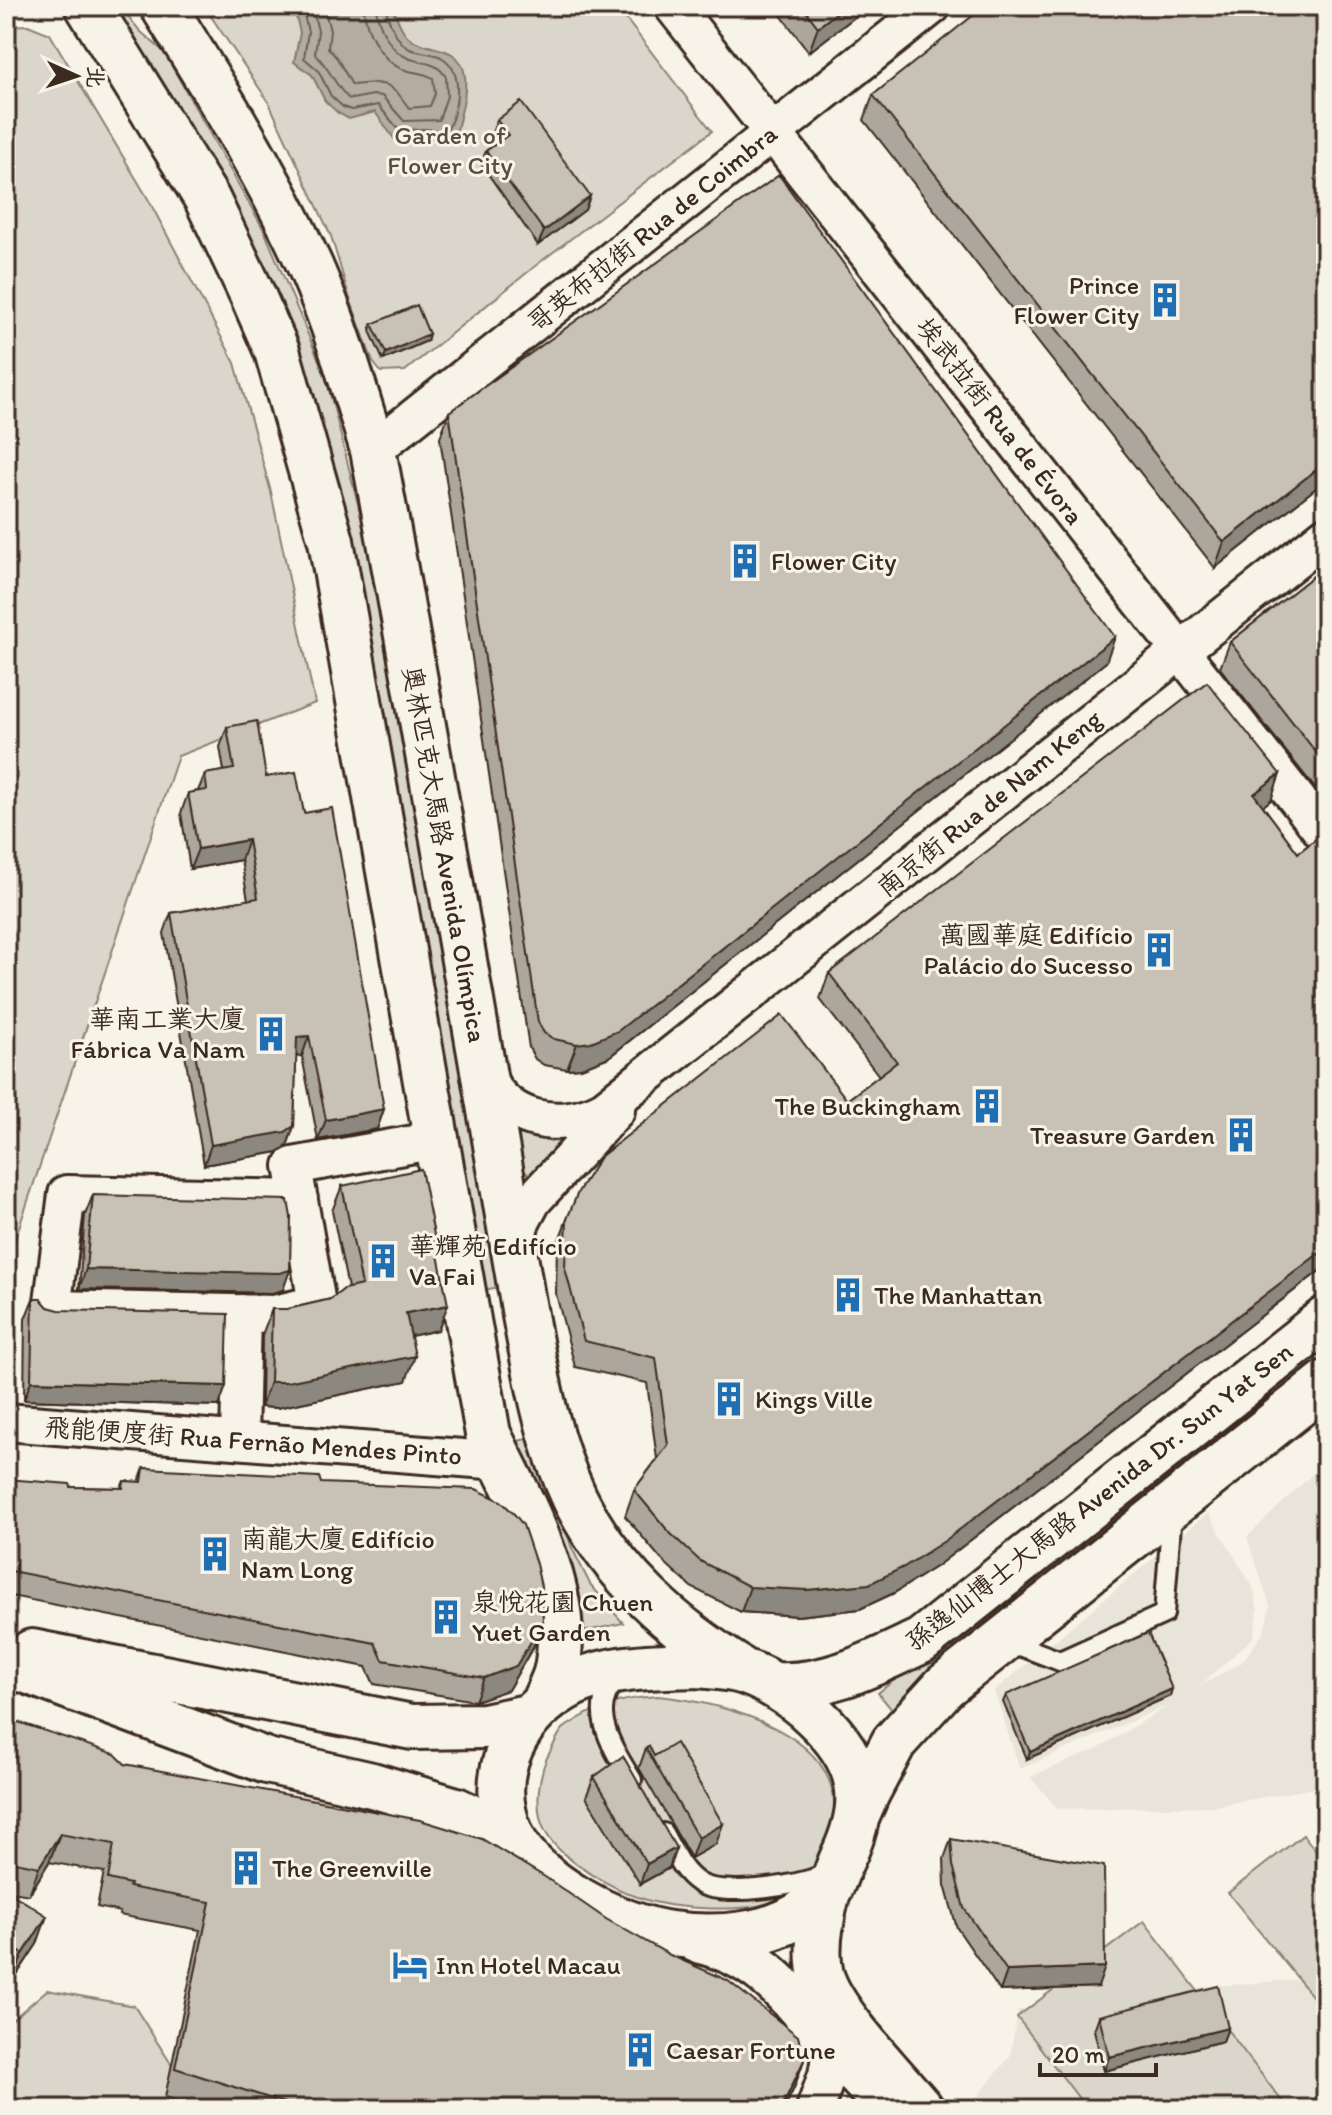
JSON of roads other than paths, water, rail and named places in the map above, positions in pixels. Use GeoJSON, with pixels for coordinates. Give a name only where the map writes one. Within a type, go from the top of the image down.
{"type":"FeatureCollection","features":[{"type":"Feature","properties":{"kind":"main road"},"geometry":{"type":"LineString","coordinates":[[88,6],[207,199],[277,351],[331,541],[488,1434],[556,1591],[560,1629],[556,1673],[536,1710],[506,1754],[500,1793],[511,1836],[527,1857],[554,1882],[588,1906],[618,1921],[718,1945],[744,1957],[778,1981],[832,2045],[897,2106]]}},
{"type":"Feature","properties":{"kind":"main road","name":"奧林匹克大馬路 Avenida Olímpica"},"geometry":{"type":"LineString","coordinates":[[163,6],[261,167],[310,267],[336,330],[373,450],[542,1409],[562,1471],[613,1560],[651,1603],[685,1633],[759,1678]]}},
{"type":"Feature","properties":{"kind":"main road","name":"孫逸仙博士大馬路 Avenida Dr. Sun Yat Sen"},"geometry":{"type":"LineString","coordinates":[[759,1678],[794,1686],[850,1675],[921,1641],[1326,1319]]}},
{"type":"Feature","properties":{"kind":"main road","name":"孫逸仙博士大馬路 Avenida Dr. Sun Yat Sen"},"geometry":{"type":"LineString","coordinates":[[857,1817],[894,1742],[945,1686],[1326,1383]]}},
{"type":"Feature","properties":{"kind":"main road"},"geometry":{"type":"LineString","coordinates":[[6,1647],[412,1727],[484,1726],[536,1710],[574,1683],[605,1674],[697,1665],[759,1678],[800,1703],[844,1751],[857,1783],[857,1817],[822,1917],[821,1973],[834,2005],[897,2106]]}},
{"type":"Feature","properties":{"kind":"main road"},"geometry":{"type":"LineString","coordinates":[[6,1663],[267,1761],[372,1785],[456,1810],[511,1836]]}},
{"type":"Feature","properties":{"kind":"main road"},"geometry":{"type":"LineString","coordinates":[[217,1743],[207,1724],[212,1699],[226,1689]]}},
{"type":"Feature","properties":{"kind":"main road"},"geometry":{"type":"LineString","coordinates":[[674,1935],[732,1935],[769,1930],[798,1917],[833,1879]]}},
{"type":"Feature","properties":{"kind":"street","name":"埃武拉街 Rua de Évora"},"geometry":{"type":"LineString","coordinates":[[673,6],[1326,836]]}},
{"type":"Feature","properties":{"kind":"street","name":"哥英布拉街 Rua de Coimbra"},"geometry":{"type":"LineString","coordinates":[[373,450],[932,6]]}},
{"type":"Feature","properties":{"kind":"street","name":"南京街 Rua de Nam Keng"},"geometry":{"type":"LineString","coordinates":[[482,1062],[492,1085],[509,1105],[531,1117],[556,1122],[582,1120],[604,1109],[1326,535]]}},
{"type":"Feature","properties":{"kind":"street","name":"南京街 Rua de Nam Keng"},"geometry":{"type":"LineString","coordinates":[[517,1265],[515,1252],[520,1224],[533,1200],[653,1071]]}},
{"type":"Feature","properties":{"kind":"street"},"geometry":{"type":"LineString","coordinates":[[299,1199],[67,1194],[52,1309],[274,1314],[317,1304],[299,1199],[293,1166],[436,1140]]}},
{"type":"Feature","properties":{"kind":"street"},"geometry":{"type":"LineString","coordinates":[[239,1440],[242,1313]]}},
{"type":"Feature","properties":{"kind":"street","name":"飛能便度街 Rua Fernão Mendes Pinto"},"geometry":{"type":"LineString","coordinates":[[6,1422],[500,1461]]}},
{"type":"Feature","properties":{"kind":"street"},"geometry":{"type":"LineString","coordinates":[[817,2104],[827,2075],[832,2045]]}},
{"type":"Feature","properties":{"kind":"street"},"geometry":{"type":"LineString","coordinates":[[817,2104],[857,2092],[897,2106]]}},
{"type":"Feature","properties":{"kind":"lane"},"geometry":{"type":"LineString","coordinates":[[1004,1640],[1060,1661],[1164,1614],[1173,1505]]}},
{"type":"Feature","properties":{"kind":"lane"},"geometry":{"type":"LineString","coordinates":[[628,1671],[614,1682],[604,1697],[603,1717],[607,1737],[683,1868],[699,1883],[730,1890],[804,1883],[822,1877],[833,1879]]}},
{"type":"Feature","properties":{"kind":"water"},"geometry":{"type":"Polygon","coordinates":[[[294,6],[392,6],[411,39],[457,58],[462,65],[465,84],[455,139],[425,137],[395,140],[375,112],[349,119],[338,113],[325,101],[312,75],[294,62],[300,33],[294,6]]]}},
{"type":"Feature","properties":{"kind":"place","name":"Prince Flower City"},"geometry":{"type":"Point","coordinates":[1165,300]}},
{"type":"Feature","properties":{"kind":"place","name":"Flower City"},"geometry":{"type":"Point","coordinates":[745,561]}},
{"type":"Feature","properties":{"kind":"place","name":"萬國華庭 Edifício Palácio do Sucesso"},"geometry":{"type":"Point","coordinates":[1159,950]}},
{"type":"Feature","properties":{"kind":"place","name":"華南工業大廈 Fábrica Va Nam"},"geometry":{"type":"Point","coordinates":[271,1034]}},
{"type":"Feature","properties":{"kind":"place","name":"The Buckingham"},"geometry":{"type":"Point","coordinates":[987,1106]}},
{"type":"Feature","properties":{"kind":"place","name":"Treasure Garden"},"geometry":{"type":"Point","coordinates":[1241,1135]}},
{"type":"Feature","properties":{"kind":"place","name":"華輝苑 Edifício Va Fai"},"geometry":{"type":"Point","coordinates":[383,1261]}},
{"type":"Feature","properties":{"kind":"place","name":"The Manhattan"},"geometry":{"type":"Point","coordinates":[848,1295]}},
{"type":"Feature","properties":{"kind":"place","name":"Kings Ville"},"geometry":{"type":"Point","coordinates":[729,1399]}},
{"type":"Feature","properties":{"kind":"place","name":"南龍大廈 Edifício Nam Long"},"geometry":{"type":"Point","coordinates":[215,1554]}},
{"type":"Feature","properties":{"kind":"place","name":"泉悅花園 Chuen Yuet Garden"},"geometry":{"type":"Point","coordinates":[446,1617]}},
{"type":"Feature","properties":{"kind":"place","name":"The Greenville"},"geometry":{"type":"Point","coordinates":[246,1868]}},
{"type":"Feature","properties":{"kind":"place","name":"Inn Hotel Macau"},"geometry":{"type":"Point","coordinates":[410,1965]}},
{"type":"Feature","properties":{"kind":"place","name":"Caesar Fortune"},"geometry":{"type":"Point","coordinates":[640,2050]}},
{"type":"Feature","properties":{"kind":"park label","name":"Garden of Flower City"},"geometry":{"type":"Point","coordinates":[450,150]}}]}
